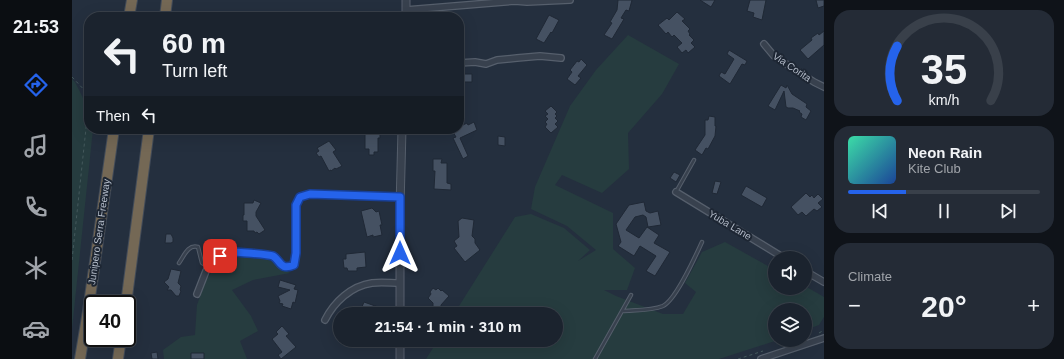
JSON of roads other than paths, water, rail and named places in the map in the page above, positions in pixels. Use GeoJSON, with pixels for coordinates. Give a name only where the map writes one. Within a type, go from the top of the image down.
{"type":"FeatureCollection","features":[{"type":"Feature","properties":{"kind":"highway"},"geometry":{"type":"LineString","coordinates":[[130,12],[132,0]]}},
{"type":"Feature","properties":{"kind":"highway"},"geometry":{"type":"LineString","coordinates":[[166,12],[167,0]]}},
{"type":"Feature","properties":{"kind":"highway","name":"Junipero Serra Freeway"},"geometry":{"type":"LineString","coordinates":[[80,359],[113,134]]}},
{"type":"Feature","properties":{"kind":"highway"},"geometry":{"type":"LineString","coordinates":[[127,295],[149,134]]}},
{"type":"Feature","properties":{"kind":"highway"},"geometry":{"type":"LineString","coordinates":[[118,359],[120,347]]}},
{"type":"Feature","properties":{"kind":"street"},"geometry":{"type":"LineString","coordinates":[[406,0],[406,12]]}},
{"type":"Feature","properties":{"kind":"street"},"geometry":{"type":"LineString","coordinates":[[423,12],[515,1],[527,2],[570,0]]}},
{"type":"Feature","properties":{"kind":"street","name":"Via Corita"},"geometry":{"type":"LineString","coordinates":[[764,44],[774,56],[824,87]]}},
{"type":"Feature","properties":{"kind":"street"},"geometry":{"type":"LineString","coordinates":[[464,63],[475,62],[486,64],[498,60],[540,56],[561,58]]}},
{"type":"Feature","properties":{"kind":"street"},"geometry":{"type":"LineString","coordinates":[[400,307],[402,134]]}},
{"type":"Feature","properties":{"kind":"street","name":"Yuba Lane"},"geometry":{"type":"LineString","coordinates":[[676,192],[773,251]]}},
{"type":"Feature","properties":{"kind":"street"},"geometry":{"type":"LineString","coordinates":[[197,294],[206,271],[211,263],[227,252],[273,256],[281,265],[290,267],[294,265],[296,253],[296,205],[300,197],[310,194],[400,197]]}},
{"type":"Feature","properties":{"kind":"street"},"geometry":{"type":"LineString","coordinates":[[812,275],[824,282]]}},
{"type":"Feature","properties":{"kind":"street"},"geometry":{"type":"LineString","coordinates":[[325,320],[330,310],[350,291],[360,286],[373,283],[400,283]]}},
{"type":"Feature","properties":{"kind":"street"},"geometry":{"type":"LineString","coordinates":[[761,359],[824,338]]}},
{"type":"Feature","properties":{"kind":"street"},"geometry":{"type":"LineString","coordinates":[[400,347],[400,359]]}},
{"type":"Feature","properties":{"kind":"lane"},"geometry":{"type":"LineString","coordinates":[[676,192],[694,160]]}},
{"type":"Feature","properties":{"kind":"lane"},"geometry":{"type":"LineString","coordinates":[[622,311],[663,306],[669,301],[677,290],[702,242]]}},
{"type":"Feature","properties":{"kind":"lane"},"geometry":{"type":"LineString","coordinates":[[179,263],[188,249],[196,246],[200,250],[202,263],[208,268]]}},
{"type":"Feature","properties":{"kind":"lane"},"geometry":{"type":"LineString","coordinates":[[595,359],[631,295]]}}]}
